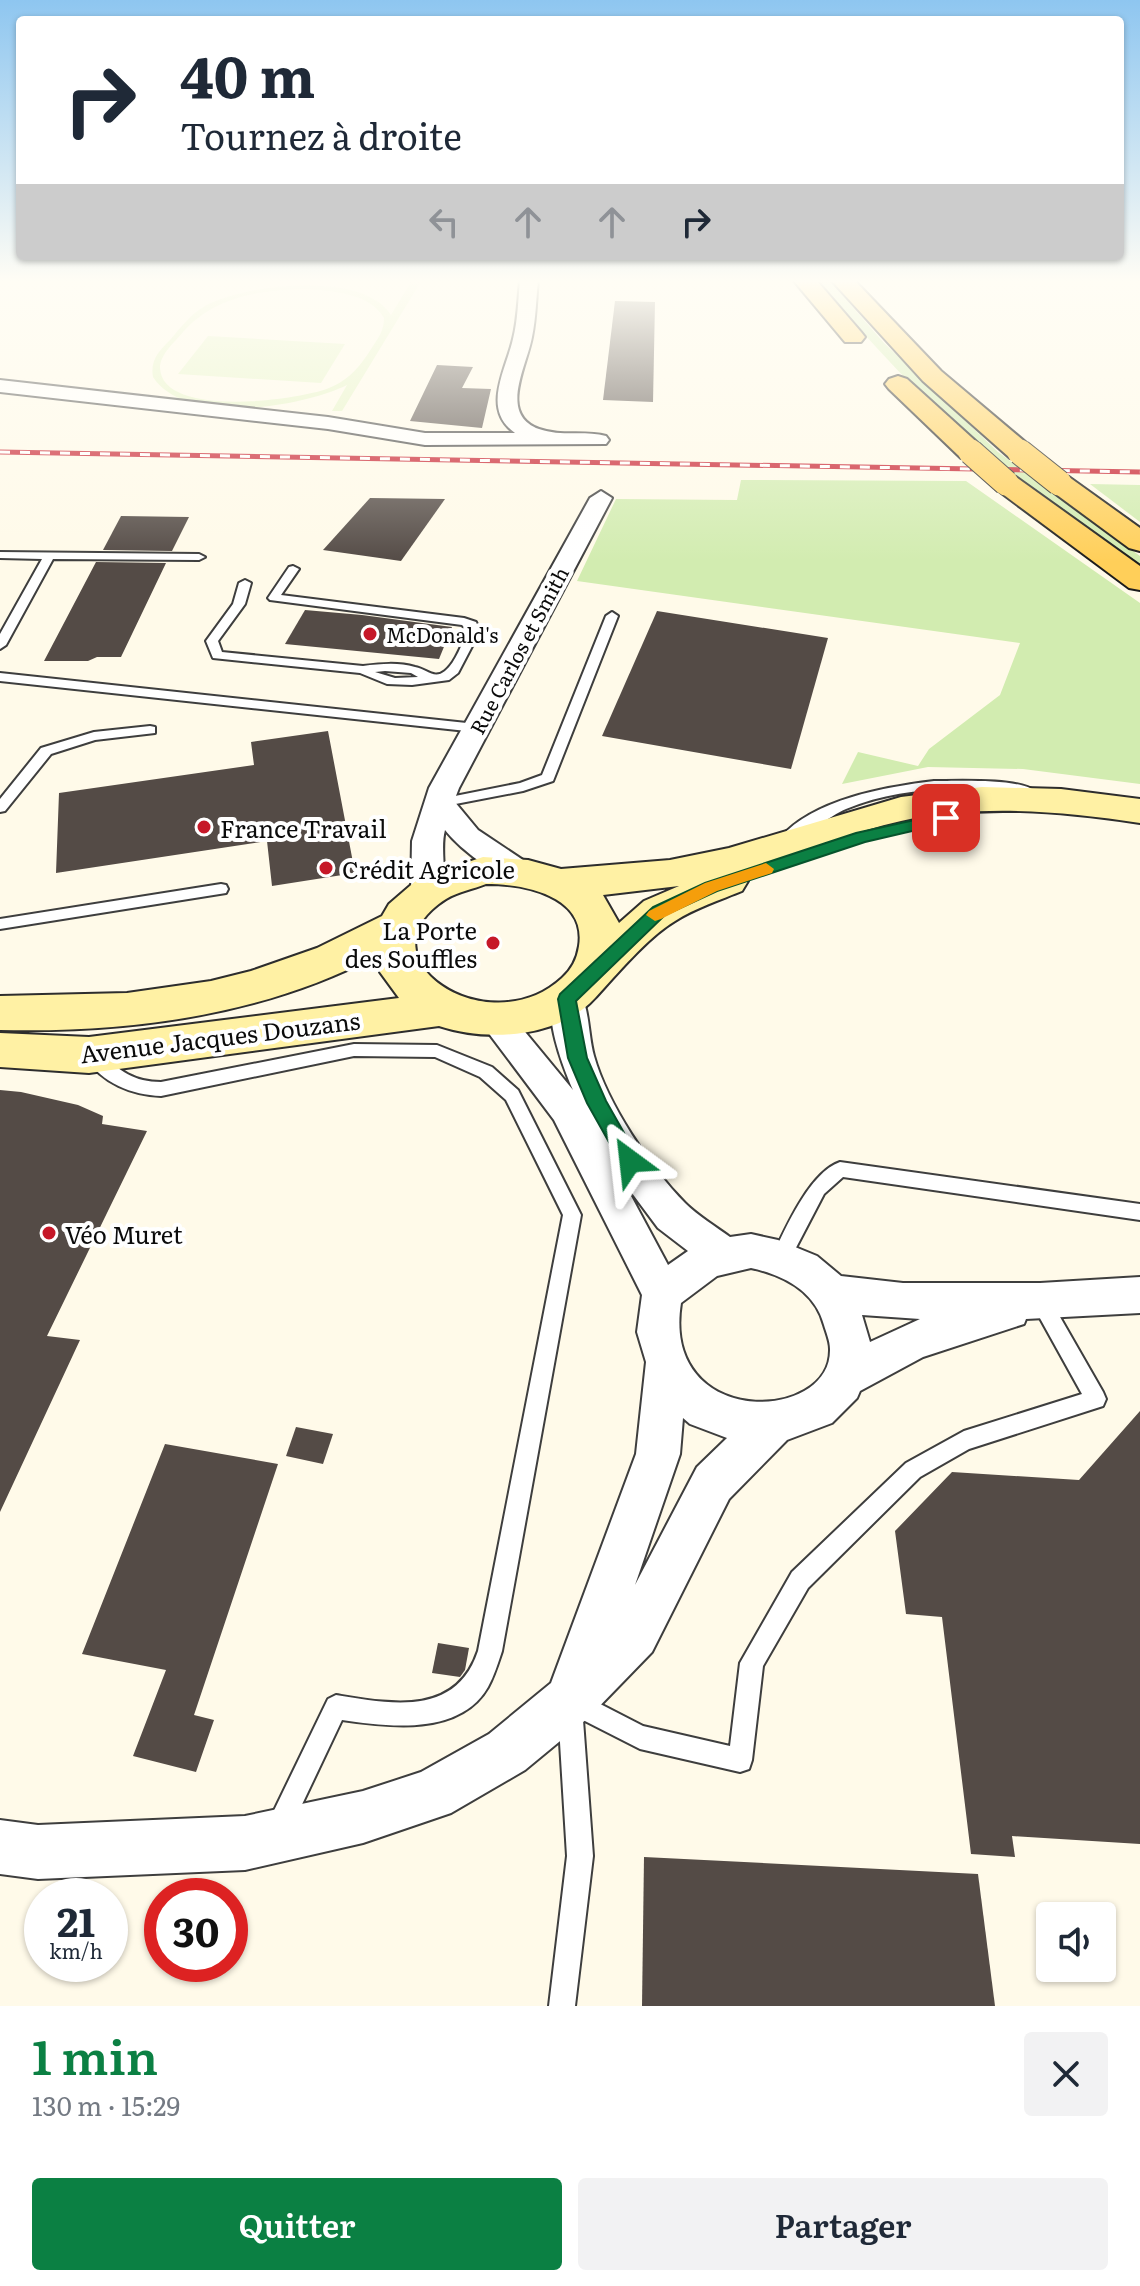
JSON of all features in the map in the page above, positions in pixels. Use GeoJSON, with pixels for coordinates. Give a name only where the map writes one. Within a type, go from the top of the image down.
{"type":"FeatureCollection","features":[{"type":"Feature","properties":{"kind":"main road"},"geometry":{"type":"LineString","coordinates":[[890,375],[1006,483],[1140,581]]}},
{"type":"Feature","properties":{"kind":"main road"},"geometry":{"type":"LineString","coordinates":[[931,375],[1020,452],[1140,542]]}},
{"type":"Feature","properties":{"kind":"main road"},"geometry":{"type":"LineString","coordinates":[[557,883],[634,879],[693,869],[876,815],[929,804],[1004,798],[1077,801],[1140,811]]}},
{"type":"Feature","properties":{"kind":"main road"},"geometry":{"type":"LineString","coordinates":[[581,984],[601,951],[601,934],[596,917],[585,902],[557,883],[518,871],[483,871],[460,876],[427,893],[407,910],[398,926],[394,957],[399,972],[409,986],[441,1009],[495,1019],[545,1010],[581,984],[659,911],[711,887],[895,828],[928,821],[1004,814],[1088,819],[1140,827]]}},
{"type":"Feature","properties":{"kind":"main road","name":"Avenue Jacques Douzans"},"geometry":{"type":"LineString","coordinates":[[0,1013],[55,1015],[149,1009],[247,989],[332,959],[398,926]]}},
{"type":"Feature","properties":{"kind":"main road","name":"Avenue Jacques Douzans"},"geometry":{"type":"LineString","coordinates":[[0,1050],[89,1055],[441,1009]]}},
{"type":"Feature","properties":{"kind":"street"},"geometry":{"type":"LineString","coordinates":[[512,375],[509,412],[519,427],[565,440]]}},
{"type":"Feature","properties":{"kind":"street"},"geometry":{"type":"LineString","coordinates":[[0,386],[328,423],[425,439],[599,440]]}},
{"type":"Feature","properties":{"kind":"street","name":"Rue Carlos et Smith"},"geometry":{"type":"LineString","coordinates":[[427,893],[427,841],[444,788],[601,498]]}},
{"type":"Feature","properties":{"kind":"street"},"geometry":{"type":"LineString","coordinates":[[440,803],[467,837],[518,871]]}},
{"type":"Feature","properties":{"kind":"street"},"geometry":{"type":"LineString","coordinates":[[581,984],[577,1058],[597,1103],[630,1161],[672,1216],[721,1253]]}},
{"type":"Feature","properties":{"kind":"street"},"geometry":{"type":"LineString","coordinates":[[495,1019],[540,1071],[568,1111],[662,1294],[658,1325],[666,1365],[658,1454],[570,1700]]}},
{"type":"Feature","properties":{"kind":"street"},"geometry":{"type":"LineString","coordinates":[[662,1294],[694,1265],[721,1253],[751,1251],[781,1257],[809,1271],[832,1293],[846,1320],[850,1349],[844,1377],[827,1400],[803,1417],[772,1425],[740,1423],[708,1411],[683,1391],[666,1365]]}},
{"type":"Feature","properties":{"kind":"street"},"geometry":{"type":"LineString","coordinates":[[832,1293],[903,1301],[1040,1301],[1140,1295]]}},
{"type":"Feature","properties":{"kind":"street"},"geometry":{"type":"LineString","coordinates":[[844,1377],[912,1341],[1040,1301]]}},
{"type":"Feature","properties":{"kind":"street"},"geometry":{"type":"LineString","coordinates":[[0,1847],[38,1852],[245,1843],[363,1817],[432,1794],[507,1752],[570,1700],[635,1635],[713,1483],[772,1425]]}},
{"type":"Feature","properties":{"kind":"lane"},"geometry":{"type":"LineString","coordinates":[[0,555],[199,557]]}},
{"type":"Feature","properties":{"kind":"lane"},"geometry":{"type":"LineString","coordinates":[[0,645],[49,556]]}},
{"type":"Feature","properties":{"kind":"lane"},"geometry":{"type":"LineString","coordinates":[[245,583],[239,604],[212,641],[217,655],[363,670],[376,679],[402,683],[445,677],[454,670],[474,631],[472,625],[274,598],[293,569]]}},
{"type":"Feature","properties":{"kind":"lane"},"geometry":{"type":"LineString","coordinates":[[440,803],[523,787],[548,778],[612,616]]}},
{"type":"Feature","properties":{"kind":"lane"},"geometry":{"type":"LineString","coordinates":[[0,677],[476,728]]}},
{"type":"Feature","properties":{"kind":"lane"},"geometry":{"type":"LineString","coordinates":[[0,808],[46,751],[94,736],[150,730]]}},
{"type":"Feature","properties":{"kind":"lane"},"geometry":{"type":"LineString","coordinates":[[0,924],[221,889]]}},
{"type":"Feature","properties":{"kind":"lane"},"geometry":{"type":"LineString","coordinates":[[89,1055],[121,1081],[141,1089],[161,1089],[354,1050],[437,1051],[486,1072],[512,1095],[572,1215],[490,1651],[477,1684],[447,1708],[398,1717],[336,1707],[273,1836]]}},
{"type":"Feature","properties":{"kind":"lane"},"geometry":{"type":"LineString","coordinates":[[781,1257],[818,1189],[840,1169],[1140,1212]]}},
{"type":"Feature","properties":{"kind":"lane"},"geometry":{"type":"LineString","coordinates":[[570,1700],[640,1737],[740,1760],[752,1663],[800,1580],[913,1470],[964,1441],[1096,1399],[1040,1301]]}},
{"type":"Feature","properties":{"kind":"lane"},"geometry":{"type":"LineString","coordinates":[[546,2006],[562,2006],[580,1856],[570,1700]]}},
{"type":"Feature","properties":{"kind":"green space"},"geometry":{"type":"Polygon","coordinates":[[[163,375],[167,384],[183,394],[234,402],[313,393],[329,388],[350,375],[364,375],[342,411],[332,411],[347,385],[302,400],[275,405],[217,407],[191,402],[169,393],[153,377],[163,375]]]}},
{"type":"Feature","properties":{"kind":"green space"},"geometry":{"type":"Polygon","coordinates":[[[188,375],[326,375],[321,383],[188,375]]]}},
{"type":"Feature","properties":{"kind":"green space"},"geometry":{"type":"Polygon","coordinates":[[[902,375],[917,375],[998,452],[1140,556],[1140,568],[1001,468],[902,375]]]}},
{"type":"Feature","properties":{"kind":"green space"},"geometry":{"type":"Polygon","coordinates":[[[741,480],[966,481],[1140,603],[1140,784],[1023,769],[928,767],[842,784],[858,752],[918,766],[929,749],[1000,695],[1020,643],[577,581],[616,499],[737,500],[741,480]]]}},
{"type":"Feature","properties":{"kind":"green space"},"geometry":{"type":"Polygon","coordinates":[[[1090,484],[1140,485],[1140,522],[1090,484]]]}},
{"type":"Feature","properties":{"kind":"building"},"geometry":{"type":"Polygon","coordinates":[[[432,375],[469,375],[462,388],[491,389],[482,428],[410,421],[432,375]]]}},
{"type":"Feature","properties":{"kind":"building"},"geometry":{"type":"Polygon","coordinates":[[[606,375],[654,375],[653,402],[603,400],[606,375]]]}},
{"type":"Feature","properties":{"kind":"building"},"geometry":{"type":"Polygon","coordinates":[[[370,498],[445,499],[401,561],[323,550],[370,498]]]}},
{"type":"Feature","properties":{"kind":"building"},"geometry":{"type":"Polygon","coordinates":[[[121,516],[189,517],[172,551],[103,550],[121,516]]]}},
{"type":"Feature","properties":{"kind":"building"},"geometry":{"type":"Polygon","coordinates":[[[96,562],[166,563],[121,657],[44,661],[96,562]]]}},
{"type":"Feature","properties":{"kind":"building","name":"McDonald's"},"geometry":{"type":"Polygon","coordinates":[[[305,610],[452,627],[439,659],[285,644],[305,610]]]}},
{"type":"Feature","properties":{"kind":"building"},"geometry":{"type":"Polygon","coordinates":[[[657,611],[828,638],[791,769],[602,736],[657,611]]]}},
{"type":"Feature","properties":{"kind":"building"},"geometry":{"type":"Polygon","coordinates":[[[328,731],[355,873],[272,886],[267,841],[56,873],[59,793],[254,765],[251,742],[328,731]]]}},
{"type":"Feature","properties":{"kind":"building","name":"Véo Muret"},"geometry":{"type":"Polygon","coordinates":[[[0,1090],[78,1105],[103,1116],[102,1124],[147,1131],[47,1336],[80,1340],[0,1512],[0,1090]]]}},
{"type":"Feature","properties":{"kind":"building"},"geometry":{"type":"Polygon","coordinates":[[[1140,1411],[1140,1844],[1012,1836],[1015,1857],[971,1854],[942,1617],[906,1614],[895,1531],[952,1472],[1079,1480],[1140,1411]]]}},
{"type":"Feature","properties":{"kind":"building"},"geometry":{"type":"Polygon","coordinates":[[[296,1427],[333,1434],[323,1464],[286,1456],[296,1427]]]}},
{"type":"Feature","properties":{"kind":"building"},"geometry":{"type":"Polygon","coordinates":[[[165,1444],[278,1464],[194,1715],[214,1720],[196,1772],[133,1756],[166,1670],[82,1654],[165,1444]]]}},
{"type":"Feature","properties":{"kind":"building"},"geometry":{"type":"Polygon","coordinates":[[[438,1643],[469,1648],[465,1670],[460,1677],[432,1673],[438,1643]]]}},
{"type":"Feature","properties":{"kind":"building"},"geometry":{"type":"Polygon","coordinates":[[[644,1857],[978,1874],[995,2006],[642,2006],[644,1857]]]}},
{"type":"Feature","properties":{"kind":"railway"},"geometry":{"type":"LineString","coordinates":[[0,452],[1140,472]]}},
{"type":"Feature","properties":{"kind":"slow traffic"},"geometry":{"type":"LineString","coordinates":[[655,915],[711,887],[766,869]]}},
{"type":"Feature","properties":{"kind":"place","name":"McDonald's"},"geometry":{"type":"Point","coordinates":[370,634]}},
{"type":"Feature","properties":{"kind":"place","name":"France Travail"},"geometry":{"type":"Point","coordinates":[204,827]}},
{"type":"Feature","properties":{"kind":"place","name":"Crédit Agricole"},"geometry":{"type":"Point","coordinates":[326,868]}},
{"type":"Feature","properties":{"kind":"place","name":"La Porte des Souffles"},"geometry":{"type":"Point","coordinates":[493,943]}},
{"type":"Feature","properties":{"kind":"place","name":"Véo Muret"},"geometry":{"type":"Point","coordinates":[49,1233]}},
{"type":"Feature","properties":{"kind":"route"},"geometry":{"type":"LineString","coordinates":[[630,1161],[597,1103],[577,1058],[567,999],[659,911],[711,887],[862,837],[946,818]]}}]}
